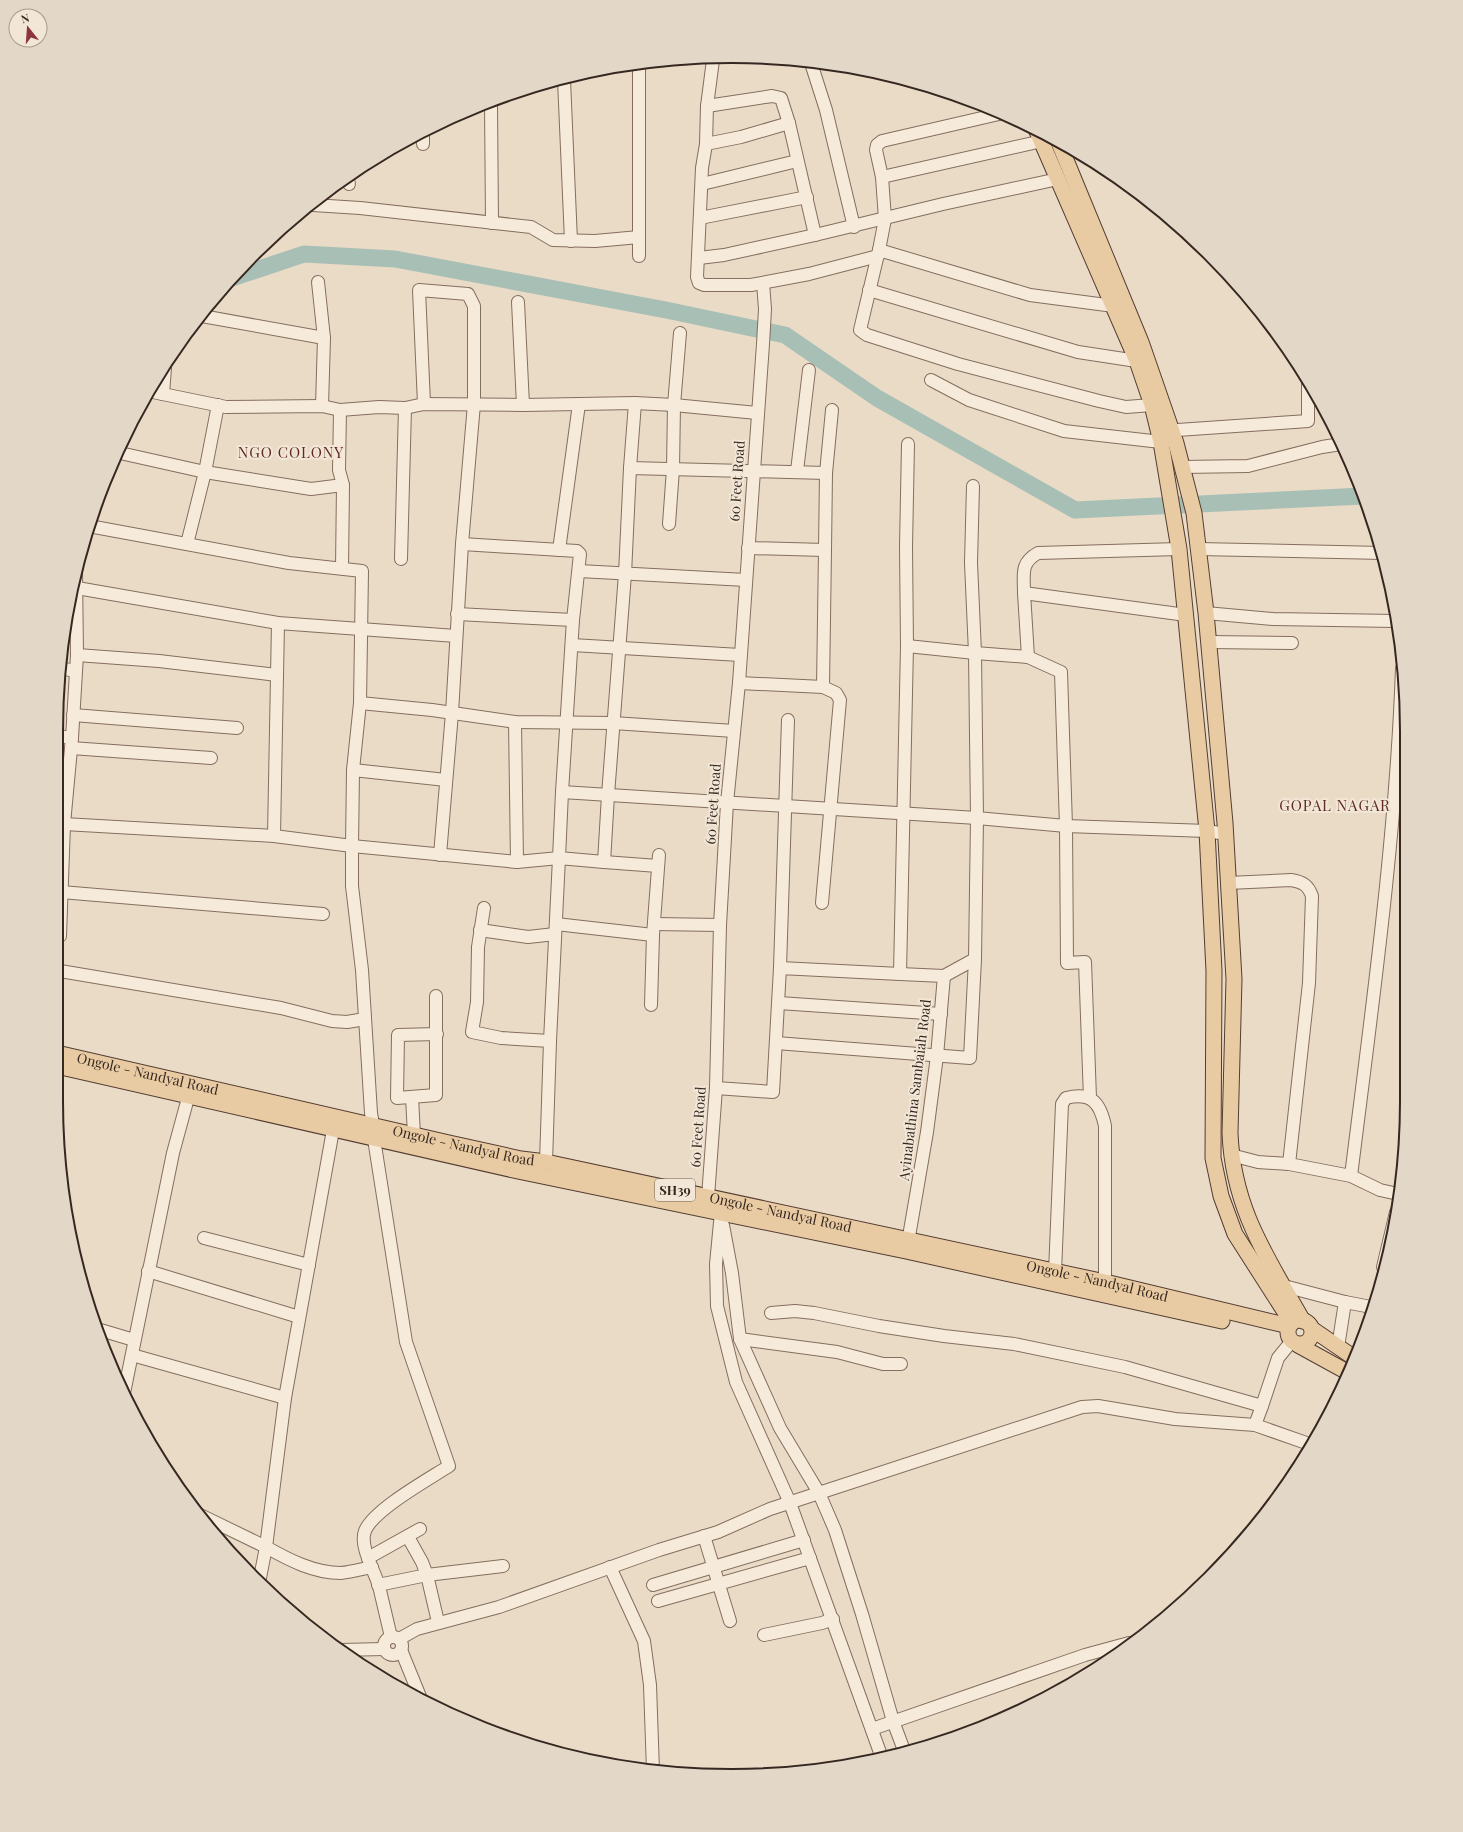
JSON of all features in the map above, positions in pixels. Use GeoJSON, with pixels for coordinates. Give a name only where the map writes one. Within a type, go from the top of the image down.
{"type":"FeatureCollection","features":[{"type":"Feature","properties":{"kind":"main road"},"geometry":{"type":"LineString","coordinates":[[1041,140],[1137,361],[1164,435],[1181,463],[1194,513],[1206,614],[1226,834],[1234,979],[1230,1133],[1231,1156],[1247,1216],[1257,1240],[1284,1286],[1296,1331]]}},
{"type":"Feature","properties":{"kind":"main road"},"geometry":{"type":"LineString","coordinates":[[1062,151],[1141,342],[1164,435],[1164,461],[1179,550],[1207,831],[1214,971],[1213,1158],[1222,1196],[1235,1234],[1296,1331],[1344,1368]]}},
{"type":"Feature","properties":{"kind":"main road","name":"Ongole - Nandyal Road"},"geometry":{"type":"LineString","coordinates":[[63,1055],[333,1130],[414,1134],[448,1149],[546,1162],[707,1203]]}},
{"type":"Feature","properties":{"kind":"main road","name":"Ongole - Nandyal Road"},"geometry":{"type":"LineString","coordinates":[[63,1066],[190,1090],[448,1149],[722,1206],[1296,1331]]}},
{"type":"Feature","properties":{"kind":"main road","name":"Ongole - Nandyal Road"},"geometry":{"type":"LineString","coordinates":[[908,1246],[1105,1282],[1296,1331]]}},
{"type":"Feature","properties":{"kind":"main road"},"geometry":{"type":"LineString","coordinates":[[1296,1331],[1338,1347],[1349,1355]]}},
{"type":"Feature","properties":{"kind":"street"},"geometry":{"type":"LineString","coordinates":[[713,63],[707,106],[706,144],[700,218],[697,277],[701,284],[751,285],[763,283],[810,274],[878,253],[1030,296],[1114,306]]}},
{"type":"Feature","properties":{"kind":"street"},"geometry":{"type":"LineString","coordinates":[[813,68],[826,110],[854,227]]}},
{"type":"Feature","properties":{"kind":"street"},"geometry":{"type":"LineString","coordinates":[[639,70],[639,256]]}},
{"type":"Feature","properties":{"kind":"street"},"geometry":{"type":"LineString","coordinates":[[564,85],[571,241]]}},
{"type":"Feature","properties":{"kind":"street"},"geometry":{"type":"LineString","coordinates":[[707,106],[778,96],[783,102],[807,197],[815,236]]}},
{"type":"Feature","properties":{"kind":"street"},"geometry":{"type":"LineString","coordinates":[[491,108],[492,223]]}},
{"type":"Feature","properties":{"kind":"street"},"geometry":{"type":"LineString","coordinates":[[991,116],[882,141],[877,145],[876,150],[882,177],[885,219],[859,328],[862,333],[867,336],[958,364],[1126,407],[1152,405]]}},
{"type":"Feature","properties":{"kind":"street"},"geometry":{"type":"LineString","coordinates":[[706,144],[741,137],[789,123]]}},
{"type":"Feature","properties":{"kind":"street"},"geometry":{"type":"LineString","coordinates":[[882,177],[1035,136]]}},
{"type":"Feature","properties":{"kind":"street"},"geometry":{"type":"LineString","coordinates":[[702,184],[797,161]]}},
{"type":"Feature","properties":{"kind":"street"},"geometry":{"type":"LineString","coordinates":[[699,258],[724,255],[815,236],[943,204],[1058,179]]}},
{"type":"Feature","properties":{"kind":"street"},"geometry":{"type":"LineString","coordinates":[[700,218],[807,197]]}},
{"type":"Feature","properties":{"kind":"street"},"geometry":{"type":"LineString","coordinates":[[320,205],[531,227],[553,240],[595,241],[639,237]]}},
{"type":"Feature","properties":{"kind":"street"},"geometry":{"type":"LineString","coordinates":[[318,282],[324,338],[322,406]]}},
{"type":"Feature","properties":{"kind":"street","name":"60 Feet Road"},"geometry":{"type":"LineString","coordinates":[[707,1203],[716,1088],[720,926],[727,803],[739,683],[763,344],[765,309],[763,283]]}},
{"type":"Feature","properties":{"kind":"street"},"geometry":{"type":"LineString","coordinates":[[424,404],[419,290],[468,294],[474,306],[474,404],[462,544],[452,713],[440,855]]}},
{"type":"Feature","properties":{"kind":"street"},"geometry":{"type":"LineString","coordinates":[[869,290],[1078,352],[1137,361]]}},
{"type":"Feature","properties":{"kind":"street"},"geometry":{"type":"LineString","coordinates":[[518,302],[523,405]]}},
{"type":"Feature","properties":{"kind":"street"},"geometry":{"type":"LineString","coordinates":[[208,317],[324,338]]}},
{"type":"Feature","properties":{"kind":"street"},"geometry":{"type":"LineString","coordinates":[[669,524],[673,469],[674,405],[680,333]]}},
{"type":"Feature","properties":{"kind":"street"},"geometry":{"type":"LineString","coordinates":[[797,471],[809,370]]}},
{"type":"Feature","properties":{"kind":"street"},"geometry":{"type":"LineString","coordinates":[[163,394],[164,379]]}},
{"type":"Feature","properties":{"kind":"street"},"geometry":{"type":"LineString","coordinates":[[932,380],[969,400],[1064,431],[1164,435],[1308,421],[1308,394]]}},
{"type":"Feature","properties":{"kind":"street"},"geometry":{"type":"LineString","coordinates":[[156,393],[226,407],[322,406],[340,410],[379,407],[405,408],[424,404],[523,405],[634,403],[674,405],[757,413]]}},
{"type":"Feature","properties":{"kind":"street"},"geometry":{"type":"LineString","coordinates":[[604,862],[613,722],[625,574],[634,403]]}},
{"type":"Feature","properties":{"kind":"street"},"geometry":{"type":"LineString","coordinates":[[559,550],[579,404]]}},
{"type":"Feature","properties":{"kind":"street"},"geometry":{"type":"LineString","coordinates":[[187,544],[205,472],[218,406]]}},
{"type":"Feature","properties":{"kind":"street"},"geometry":{"type":"LineString","coordinates":[[401,559],[405,408]]}},
{"type":"Feature","properties":{"kind":"street"},"geometry":{"type":"LineString","coordinates":[[340,410],[339,470],[343,485],[342,568]]}},
{"type":"Feature","properties":{"kind":"street"},"geometry":{"type":"LineString","coordinates":[[823,687],[826,472],[832,410]]}},
{"type":"Feature","properties":{"kind":"street"},"geometry":{"type":"LineString","coordinates":[[900,974],[902,813],[907,646],[906,547],[908,444]]}},
{"type":"Feature","properties":{"kind":"street"},"geometry":{"type":"LineString","coordinates":[[1181,463],[1248,466],[1335,445]]}},
{"type":"Feature","properties":{"kind":"street"},"geometry":{"type":"LineString","coordinates":[[124,454],[205,472],[311,489],[343,485]]}},
{"type":"Feature","properties":{"kind":"street"},"geometry":{"type":"LineString","coordinates":[[630,468],[826,472]]}},
{"type":"Feature","properties":{"kind":"street"},"geometry":{"type":"LineString","coordinates":[[776,1043],[970,1058],[975,959],[977,818],[975,653],[971,563],[973,486]]}},
{"type":"Feature","properties":{"kind":"street"},"geometry":{"type":"LineString","coordinates":[[95,527],[289,563],[362,571],[360,703],[354,770],[352,886],[362,970],[371,1113],[406,1342],[449,1466],[386,1508],[371,1522],[364,1532],[364,1540],[370,1562],[407,1684]]}},
{"type":"Feature","properties":{"kind":"street"},"geometry":{"type":"LineString","coordinates":[[462,544],[577,551],[580,554],[573,620],[562,792],[546,1162]]}},
{"type":"Feature","properties":{"kind":"street"},"geometry":{"type":"LineString","coordinates":[[748,548],[825,550]]}},
{"type":"Feature","properties":{"kind":"street"},"geometry":{"type":"LineString","coordinates":[[1198,549],[1375,553]]}},
{"type":"Feature","properties":{"kind":"street"},"geometry":{"type":"LineString","coordinates":[[1028,657],[1024,570],[1026,562],[1038,553],[1179,550]]}},
{"type":"Feature","properties":{"kind":"street"},"geometry":{"type":"LineString","coordinates":[[579,571],[746,580]]}},
{"type":"Feature","properties":{"kind":"street"},"geometry":{"type":"LineString","coordinates":[[1024,593],[1186,615]]}},
{"type":"Feature","properties":{"kind":"street"},"geometry":{"type":"LineString","coordinates":[[77,596],[278,623],[456,636]]}},
{"type":"Feature","properties":{"kind":"street"},"geometry":{"type":"LineString","coordinates":[[63,847],[72,743],[77,655],[75,609]]}},
{"type":"Feature","properties":{"kind":"street"},"geometry":{"type":"LineString","coordinates":[[457,614],[573,620]]}},
{"type":"Feature","properties":{"kind":"street"},"geometry":{"type":"LineString","coordinates":[[1206,614],[1273,619],[1390,621]]}},
{"type":"Feature","properties":{"kind":"street"},"geometry":{"type":"LineString","coordinates":[[274,836],[278,623]]}},
{"type":"Feature","properties":{"kind":"street"},"geometry":{"type":"LineString","coordinates":[[1208,642],[1292,642]]}},
{"type":"Feature","properties":{"kind":"street"},"geometry":{"type":"LineString","coordinates":[[572,645],[740,655]]}},
{"type":"Feature","properties":{"kind":"street"},"geometry":{"type":"LineString","coordinates":[[907,646],[1028,657],[1061,672],[1066,826],[1067,963],[1085,962],[1090,1098]]}},
{"type":"Feature","properties":{"kind":"street"},"geometry":{"type":"LineString","coordinates":[[77,655],[159,661],[277,675]]}},
{"type":"Feature","properties":{"kind":"street"},"geometry":{"type":"LineString","coordinates":[[66,669],[75,670]]}},
{"type":"Feature","properties":{"kind":"street"},"geometry":{"type":"LineString","coordinates":[[739,683],[823,687],[836,693],[840,700],[832,808],[822,903]]}},
{"type":"Feature","properties":{"kind":"street"},"geometry":{"type":"LineString","coordinates":[[360,703],[452,713],[515,722],[613,722],[734,731]]}},
{"type":"Feature","properties":{"kind":"street"},"geometry":{"type":"LineString","coordinates":[[73,715],[236,728]]}},
{"type":"Feature","properties":{"kind":"street"},"geometry":{"type":"LineString","coordinates":[[716,1088],[774,1092],[779,1003],[788,720]]}},
{"type":"Feature","properties":{"kind":"street"},"geometry":{"type":"LineString","coordinates":[[515,722],[517,862]]}},
{"type":"Feature","properties":{"kind":"street"},"geometry":{"type":"LineString","coordinates":[[1351,1176],[1388,870],[1400,727]]}},
{"type":"Feature","properties":{"kind":"street"},"geometry":{"type":"LineString","coordinates":[[63,738],[72,743],[211,758]]}},
{"type":"Feature","properties":{"kind":"street"},"geometry":{"type":"LineString","coordinates":[[354,770],[446,780]]}},
{"type":"Feature","properties":{"kind":"street"},"geometry":{"type":"LineString","coordinates":[[562,792],[727,803],[832,808],[1066,826],[1207,831],[1226,834]]}},
{"type":"Feature","properties":{"kind":"street"},"geometry":{"type":"LineString","coordinates":[[64,824],[274,836],[352,846],[517,862],[559,858],[604,862],[658,861],[653,929],[651,1005]]}},
{"type":"Feature","properties":{"kind":"street"},"geometry":{"type":"LineString","coordinates":[[1228,883],[1291,880],[1299,881],[1306,885],[1312,896],[1309,983],[1289,1164]]}},
{"type":"Feature","properties":{"kind":"street"},"geometry":{"type":"LineString","coordinates":[[63,892],[323,914]]}},
{"type":"Feature","properties":{"kind":"street"},"geometry":{"type":"LineString","coordinates":[[484,908],[480,930],[479,984],[472,1032],[501,1038],[550,1042]]}},
{"type":"Feature","properties":{"kind":"street"},"geometry":{"type":"LineString","coordinates":[[480,930],[528,937],[556,929],[653,929],[720,926]]}},
{"type":"Feature","properties":{"kind":"street"},"geometry":{"type":"LineString","coordinates":[[780,968],[944,976],[975,959]]}},
{"type":"Feature","properties":{"kind":"street"},"geometry":{"type":"LineString","coordinates":[[63,972],[281,1008],[332,1021],[347,1022],[365,1019]]}},
{"type":"Feature","properties":{"kind":"street","name":"Ayinabathina Sambaiah Road"},"geometry":{"type":"LineString","coordinates":[[908,1246],[927,1132],[937,1056],[944,976]]}},
{"type":"Feature","properties":{"kind":"street"},"geometry":{"type":"LineString","coordinates":[[436,996],[437,1034],[436,1095],[397,1098],[398,1035],[437,1034]]}},
{"type":"Feature","properties":{"kind":"street"},"geometry":{"type":"LineString","coordinates":[[779,1003],[941,1014]]}},
{"type":"Feature","properties":{"kind":"street"},"geometry":{"type":"LineString","coordinates":[[126,1383],[172,1152],[190,1090]]}},
{"type":"Feature","properties":{"kind":"street"},"geometry":{"type":"LineString","coordinates":[[412,1097],[414,1134]]}},
{"type":"Feature","properties":{"kind":"street"},"geometry":{"type":"LineString","coordinates":[[1055,1272],[1062,1104],[1066,1098],[1090,1098],[1098,1105],[1105,1126],[1105,1282]]}},
{"type":"Feature","properties":{"kind":"street"},"geometry":{"type":"LineString","coordinates":[[261,1575],[266,1547],[284,1398],[333,1130]]}},
{"type":"Feature","properties":{"kind":"street"},"geometry":{"type":"LineString","coordinates":[[1231,1156],[1258,1162],[1289,1164],[1351,1176],[1380,1190],[1393,1193]]}},
{"type":"Feature","properties":{"kind":"street"},"geometry":{"type":"LineString","coordinates":[[722,1206],[740,1339],[780,1428],[818,1493],[835,1530],[862,1614],[893,1722],[903,1747]]}},
{"type":"Feature","properties":{"kind":"street"},"geometry":{"type":"LineString","coordinates":[[722,1206],[716,1264],[717,1306],[736,1382],[790,1503],[880,1752]]}},
{"type":"Feature","properties":{"kind":"street"},"geometry":{"type":"LineString","coordinates":[[204,1238],[309,1265]]}},
{"type":"Feature","properties":{"kind":"street"},"geometry":{"type":"LineString","coordinates":[[148,1271],[299,1317]]}},
{"type":"Feature","properties":{"kind":"street"},"geometry":{"type":"LineString","coordinates":[[1284,1286],[1345,1302],[1368,1306]]}},
{"type":"Feature","properties":{"kind":"street"},"geometry":{"type":"LineString","coordinates":[[1338,1347],[1345,1302]]}},
{"type":"Feature","properties":{"kind":"street"},"geometry":{"type":"LineString","coordinates":[[771,1313],[795,1311],[814,1313],[879,1326],[1014,1344],[1125,1367],[1262,1406]]}},
{"type":"Feature","properties":{"kind":"street"},"geometry":{"type":"LineString","coordinates":[[104,1331],[134,1340]]}},
{"type":"Feature","properties":{"kind":"street"},"geometry":{"type":"LineString","coordinates":[[1255,1425],[1278,1358],[1296,1331]]}},
{"type":"Feature","properties":{"kind":"street"},"geometry":{"type":"LineString","coordinates":[[740,1339],[837,1352],[883,1364],[901,1364]]}},
{"type":"Feature","properties":{"kind":"street"},"geometry":{"type":"LineString","coordinates":[[132,1355],[284,1398]]}},
{"type":"Feature","properties":{"kind":"street"},"geometry":{"type":"LineString","coordinates":[[351,1649],[394,1646],[417,1629],[438,1622],[499,1607],[659,1550],[718,1532],[770,1509],[1082,1407],[1098,1406],[1175,1419],[1255,1425],[1305,1443]]}},
{"type":"Feature","properties":{"kind":"street"},"geometry":{"type":"LineString","coordinates":[[213,1521],[299,1564],[320,1571],[342,1573],[370,1562],[420,1529]]}},
{"type":"Feature","properties":{"kind":"street"},"geometry":{"type":"LineString","coordinates":[[704,1536],[730,1621]]}},
{"type":"Feature","properties":{"kind":"street"},"geometry":{"type":"LineString","coordinates":[[408,1537],[422,1562],[427,1575],[438,1622]]}},
{"type":"Feature","properties":{"kind":"street"},"geometry":{"type":"LineString","coordinates":[[653,1585],[804,1540]]}},
{"type":"Feature","properties":{"kind":"street"},"geometry":{"type":"LineString","coordinates":[[658,1601],[810,1558]]}},
{"type":"Feature","properties":{"kind":"street"},"geometry":{"type":"LineString","coordinates":[[378,1585],[427,1575],[503,1566]]}},
{"type":"Feature","properties":{"kind":"street"},"geometry":{"type":"LineString","coordinates":[[610,1568],[644,1641],[650,1685],[653,1764]]}},
{"type":"Feature","properties":{"kind":"street"},"geometry":{"type":"LineString","coordinates":[[764,1635],[822,1623],[832,1619]]}},
{"type":"Feature","properties":{"kind":"street"},"geometry":{"type":"LineString","coordinates":[[394,1646],[416,1689]]}},
{"type":"Feature","properties":{"kind":"street"},"geometry":{"type":"LineString","coordinates":[[872,1729],[1085,1655],[1116,1646]]}},
{"type":"Feature","properties":{"kind":"waterway"},"geometry":{"type":"LineString","coordinates":[[245,274],[304,254],[395,259],[666,310],[785,335],[877,398],[1075,510],[1357,496]]}},
{"type":"Feature","properties":{"kind":"district","name":"NGO COLONY"},"geometry":{"type":"Point","coordinates":[291,453]}},
{"type":"Feature","properties":{"kind":"district","name":"GOPAL NAGAR"},"geometry":{"type":"Point","coordinates":[1335,806]}}]}
